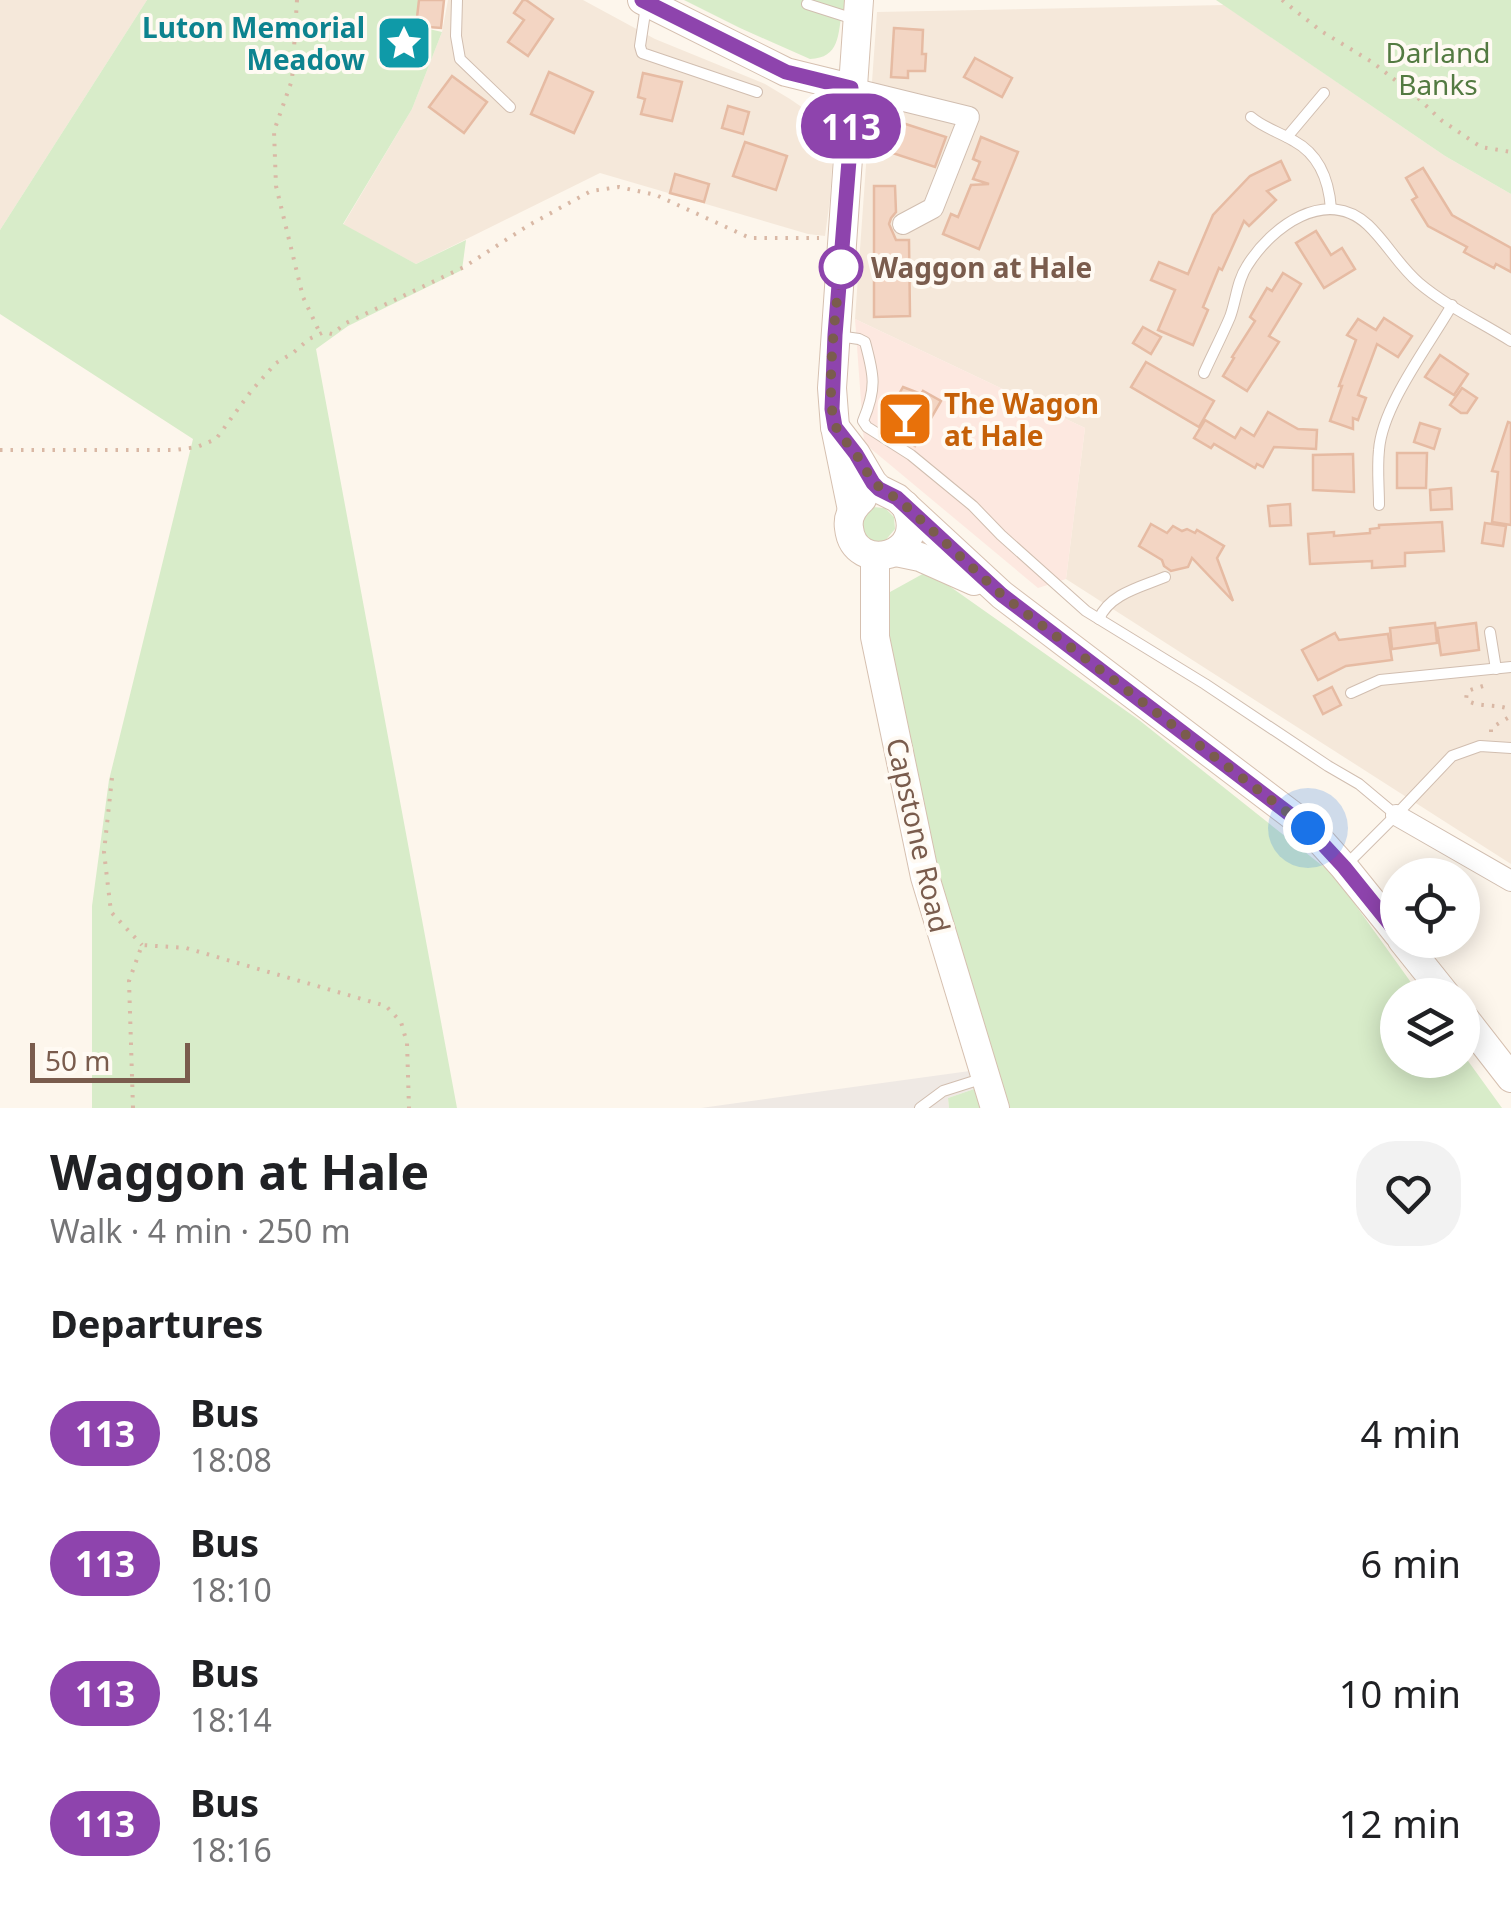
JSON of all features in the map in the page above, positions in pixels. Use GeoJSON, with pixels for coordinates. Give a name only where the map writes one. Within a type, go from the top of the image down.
{"type":"FeatureCollection","features":[{"type":"Feature","properties":{"kind":"street"},"geometry":{"type":"LineString","coordinates":[[644,1],[786,72],[970,117],[933,208],[903,224]]}},
{"type":"Feature","properties":{"kind":"street"},"geometry":{"type":"LineString","coordinates":[[858,10],[832,388],[835,427],[852,510],[849,530],[865,553],[920,557],[1002,595]]}},
{"type":"Feature","properties":{"kind":"street"},"geometry":{"type":"LineString","coordinates":[[835,427],[873,483],[1002,595],[1308,828],[1380,912]]}},
{"type":"Feature","properties":{"kind":"street"},"geometry":{"type":"LineString","coordinates":[[852,510],[866,496],[876,493],[896,500],[910,515],[910,536],[904,546],[885,554]]}},
{"type":"Feature","properties":{"kind":"street","name":"Capstone Road"},"geometry":{"type":"LineString","coordinates":[[885,554],[875,637],[925,876],[995,1108]]}},
{"type":"Feature","properties":{"kind":"street"},"geometry":{"type":"LineString","coordinates":[[1396,815],[1511,882]]}},
{"type":"Feature","properties":{"kind":"street"},"geometry":{"type":"LineString","coordinates":[[1416,958],[1432,978]]}},
{"type":"Feature","properties":{"kind":"street"},"geometry":{"type":"LineString","coordinates":[[1480,1039],[1511,1078]]}},
{"type":"Feature","properties":{"kind":"lane"},"geometry":{"type":"LineString","coordinates":[[457,0],[460,59],[510,107]]}},
{"type":"Feature","properties":{"kind":"lane"},"geometry":{"type":"LineString","coordinates":[[644,1],[642,53],[757,92]]}},
{"type":"Feature","properties":{"kind":"lane"},"geometry":{"type":"LineString","coordinates":[[808,4],[841,16],[858,10]]}},
{"type":"Feature","properties":{"kind":"lane"},"geometry":{"type":"LineString","coordinates":[[1288,137],[1324,93]]}},
{"type":"Feature","properties":{"kind":"lane"},"geometry":{"type":"LineString","coordinates":[[1251,118],[1306,149],[1318,163],[1328,186],[1331,209]]}},
{"type":"Feature","properties":{"kind":"lane"},"geometry":{"type":"LineString","coordinates":[[1204,374],[1230,317],[1244,269],[1282,225],[1300,215],[1331,209],[1365,222],[1413,277],[1511,341]]}},
{"type":"Feature","properties":{"kind":"lane"},"geometry":{"type":"LineString","coordinates":[[1379,504],[1378,449],[1383,430],[1452,305]]}},
{"type":"Feature","properties":{"kind":"lane"},"geometry":{"type":"LineString","coordinates":[[835,335],[865,342],[874,376],[863,420],[867,426],[911,455],[972,506],[1086,610],[1359,784],[1396,815]]}},
{"type":"Feature","properties":{"kind":"lane"},"geometry":{"type":"LineString","coordinates":[[1099,619],[1111,600],[1164,577]]}},
{"type":"Feature","properties":{"kind":"lane"},"geometry":{"type":"LineString","coordinates":[[1490,632],[1496,669]]}},
{"type":"Feature","properties":{"kind":"lane"},"geometry":{"type":"LineString","coordinates":[[1351,692],[1380,680],[1511,667]]}},
{"type":"Feature","properties":{"kind":"lane"},"geometry":{"type":"LineString","coordinates":[[1344,867],[1452,756],[1480,746],[1511,748]]}},
{"type":"Feature","properties":{"kind":"lane"},"geometry":{"type":"LineString","coordinates":[[920,1108],[943,1091],[985,1078]]}},
{"type":"Feature","properties":{"kind":"path"},"geometry":{"type":"LineString","coordinates":[[297,0],[292,80],[274,131],[276,186],[303,297],[318,329],[324,332],[332,334],[346,323],[464,267],[529,224],[592,191],[618,187],[656,195],[750,238],[843,239]]}},
{"type":"Feature","properties":{"kind":"path"},"geometry":{"type":"LineString","coordinates":[[1282,0],[1321,31],[1372,62],[1467,138],[1480,146],[1511,152]]}},
{"type":"Feature","properties":{"kind":"path"},"geometry":{"type":"LineString","coordinates":[[0,450],[197,447],[216,439],[276,363],[324,332]]}},
{"type":"Feature","properties":{"kind":"path"},"geometry":{"type":"LineString","coordinates":[[1482,671],[1484,685],[1467,692],[1466,700],[1505,707],[1511,713],[1494,726]]}},
{"type":"Feature","properties":{"kind":"path"},"geometry":{"type":"LineString","coordinates":[[112,778],[104,852],[111,912],[142,945],[186,948],[386,1006],[401,1022],[407,1044],[408,1108]]}},
{"type":"Feature","properties":{"kind":"path"},"geometry":{"type":"LineString","coordinates":[[132,1108],[129,981],[142,945]]}},
{"type":"Feature","properties":{"kind":"shaded area"},"geometry":{"type":"Polygon","coordinates":[[[0,0],[147,0],[0,230],[0,0]]]}},
{"type":"Feature","properties":{"kind":"shaded area"},"geometry":{"type":"Polygon","coordinates":[[[448,0],[583,0],[655,39],[765,84],[790,99],[806,110],[830,138],[833,150],[825,236],[600,173],[416,264],[343,225],[412,109],[442,32],[448,0]]]}},
{"type":"Feature","properties":{"kind":"shaded area"},"geometry":{"type":"Polygon","coordinates":[[[1224,5],[1445,156],[1511,194],[1511,864],[1066,579],[1085,428],[855,319],[877,12],[1224,5]]]}},
{"type":"Feature","properties":{"kind":"shaded area"},"geometry":{"type":"Polygon","coordinates":[[[855,319],[1085,428],[1066,579],[1038,588],[864,443],[855,319]]]}},
{"type":"Feature","properties":{"kind":"shaded area"},"geometry":{"type":"Polygon","coordinates":[[[977,1070],[983,1086],[948,1098],[949,1108],[701,1108],[977,1070]]]}},
{"type":"Feature","properties":{"kind":"green space"},"geometry":{"type":"Polygon","coordinates":[[[147,0],[419,0],[416,26],[442,32],[412,109],[343,224],[416,264],[466,240],[462,270],[348,326],[316,349],[457,1108],[92,1108],[92,906],[109,780],[193,439],[0,314],[0,230],[147,0]]]}},
{"type":"Feature","properties":{"kind":"green space"},"geometry":{"type":"Polygon","coordinates":[[[684,0],[851,0],[849,8],[842,11],[832,49],[820,58],[810,59],[684,0]]]}},
{"type":"Feature","properties":{"kind":"green space","name":"Darland Banks"},"geometry":{"type":"Polygon","coordinates":[[[1216,0],[1511,0],[1511,194],[1445,156],[1216,0]]]}},
{"type":"Feature","properties":{"kind":"green space"},"geometry":{"type":"Polygon","coordinates":[[[872,507],[885,508],[894,517],[895,529],[884,542],[867,541],[859,520],[872,507]]]}},
{"type":"Feature","properties":{"kind":"green space"},"geometry":{"type":"Polygon","coordinates":[[[928,571],[1139,720],[1334,875],[1380,939],[1380,958],[1393,958],[1408,978],[1380,978],[1380,1078],[1480,1078],[1502,1108],[1010,1108],[952,928],[885,654],[890,592],[928,571]]]}},
{"type":"Feature","properties":{"kind":"green space"},"geometry":{"type":"Polygon","coordinates":[[[983,1086],[989,1108],[949,1108],[948,1098],[983,1086]]]}},
{"type":"Feature","properties":{"kind":"building"},"geometry":{"type":"Polygon","coordinates":[[[419,0],[444,0],[441,28],[416,26],[419,0]]]}},
{"type":"Feature","properties":{"kind":"building"},"geometry":{"type":"Polygon","coordinates":[[[523,0],[553,19],[528,56],[508,42],[524,20],[514,13],[523,0]]]}},
{"type":"Feature","properties":{"kind":"building"},"geometry":{"type":"Polygon","coordinates":[[[894,28],[923,30],[925,71],[908,71],[908,78],[891,77],[894,28]]]}},
{"type":"Feature","properties":{"kind":"building"},"geometry":{"type":"Polygon","coordinates":[[[975,58],[1012,78],[1002,97],[964,77],[975,58]]]}},
{"type":"Feature","properties":{"kind":"building"},"geometry":{"type":"Polygon","coordinates":[[[549,72],[593,92],[574,133],[531,114],[549,72]]]}},
{"type":"Feature","properties":{"kind":"building"},"geometry":{"type":"Polygon","coordinates":[[[643,73],[682,82],[672,121],[641,114],[645,99],[638,97],[643,73]]]}},
{"type":"Feature","properties":{"kind":"building"},"geometry":{"type":"Polygon","coordinates":[[[452,76],[487,102],[464,133],[429,107],[452,76]]]}},
{"type":"Feature","properties":{"kind":"building"},"geometry":{"type":"Polygon","coordinates":[[[728,106],[749,112],[743,134],[722,128],[728,106]]]}},
{"type":"Feature","properties":{"kind":"building"},"geometry":{"type":"Polygon","coordinates":[[[884,117],[946,137],[935,167],[874,147],[884,117]]]}},
{"type":"Feature","properties":{"kind":"building"},"geometry":{"type":"Polygon","coordinates":[[[981,137],[1018,152],[979,249],[943,234],[951,214],[958,217],[971,185],[989,184],[973,179],[980,162],[973,159],[981,137]]]}},
{"type":"Feature","properties":{"kind":"building"},"geometry":{"type":"Polygon","coordinates":[[[745,142],[787,156],[776,190],[733,176],[745,142]]]}},
{"type":"Feature","properties":{"kind":"building"},"geometry":{"type":"Polygon","coordinates":[[[1281,161],[1290,180],[1267,191],[1276,200],[1249,226],[1244,221],[1222,270],[1219,268],[1203,307],[1208,310],[1193,345],[1158,330],[1175,290],[1151,280],[1159,262],[1188,274],[1213,215],[1250,176],[1281,161]]]}},
{"type":"Feature","properties":{"kind":"building"},"geometry":{"type":"Polygon","coordinates":[[[1423,168],[1452,215],[1511,248],[1511,272],[1473,257],[1464,252],[1467,247],[1428,226],[1412,200],[1417,197],[1406,178],[1423,168]]]}},
{"type":"Feature","properties":{"kind":"building"},"geometry":{"type":"Polygon","coordinates":[[[675,174],[709,184],[704,202],[670,193],[675,174]]]}},
{"type":"Feature","properties":{"kind":"building"},"geometry":{"type":"Polygon","coordinates":[[[874,186],[895,186],[896,212],[889,224],[896,240],[909,240],[910,316],[874,317],[874,186]]]}},
{"type":"Feature","properties":{"kind":"building"},"geometry":{"type":"Polygon","coordinates":[[[1316,231],[1331,255],[1342,248],[1355,269],[1324,288],[1296,243],[1316,231]]]}},
{"type":"Feature","properties":{"kind":"building"},"geometry":{"type":"Polygon","coordinates":[[[1283,273],[1301,284],[1269,336],[1279,342],[1247,391],[1223,376],[1255,321],[1250,317],[1267,288],[1272,291],[1283,273]]]}},
{"type":"Feature","properties":{"kind":"building"},"geometry":{"type":"Polygon","coordinates":[[[1384,318],[1412,336],[1398,357],[1377,344],[1358,395],[1366,398],[1358,420],[1353,418],[1353,429],[1330,421],[1356,340],[1347,335],[1358,319],[1376,330],[1384,318]]]}},
{"type":"Feature","properties":{"kind":"building"},"geometry":{"type":"Polygon","coordinates":[[[1143,327],[1161,337],[1151,354],[1133,343],[1143,327]]]}},
{"type":"Feature","properties":{"kind":"building"},"geometry":{"type":"Polygon","coordinates":[[[1440,355],[1468,374],[1454,395],[1425,377],[1440,355]]]}},
{"type":"Feature","properties":{"kind":"building"},"geometry":{"type":"Polygon","coordinates":[[[1146,362],[1214,401],[1199,427],[1131,387],[1146,362]]]}},
{"type":"Feature","properties":{"kind":"building","name":"The Wagon at Hale"},"geometry":{"type":"Polygon","coordinates":[[[903,387],[921,394],[923,391],[941,401],[915,446],[882,424],[903,387]]]}},
{"type":"Feature","properties":{"kind":"building"},"geometry":{"type":"Polygon","coordinates":[[[1462,388],[1477,398],[1467,413],[1450,405],[1462,388]]]}},
{"type":"Feature","properties":{"kind":"building"},"geometry":{"type":"Polygon","coordinates":[[[1268,412],[1298,429],[1317,430],[1316,449],[1274,447],[1263,467],[1257,464],[1255,468],[1214,444],[1211,448],[1194,438],[1205,420],[1235,438],[1241,428],[1254,436],[1268,412]]]}},
{"type":"Feature","properties":{"kind":"building"},"geometry":{"type":"Polygon","coordinates":[[[1508,422],[1511,525],[1492,522],[1498,472],[1492,471],[1508,422]]]}},
{"type":"Feature","properties":{"kind":"building"},"geometry":{"type":"Polygon","coordinates":[[[1420,423],[1440,429],[1434,449],[1414,442],[1420,423]]]}},
{"type":"Feature","properties":{"kind":"building"},"geometry":{"type":"Polygon","coordinates":[[[1397,453],[1427,453],[1426,488],[1397,488],[1397,453]]]}},
{"type":"Feature","properties":{"kind":"building"},"geometry":{"type":"Polygon","coordinates":[[[1353,454],[1354,492],[1313,490],[1313,455],[1353,454]]]}},
{"type":"Feature","properties":{"kind":"building"},"geometry":{"type":"Polygon","coordinates":[[[1451,488],[1452,509],[1431,510],[1430,490],[1451,488]]]}},
{"type":"Feature","properties":{"kind":"building"},"geometry":{"type":"Polygon","coordinates":[[[1290,504],[1291,525],[1270,526],[1268,506],[1290,504]]]}},
{"type":"Feature","properties":{"kind":"building"},"geometry":{"type":"Polygon","coordinates":[[[1442,522],[1444,551],[1405,553],[1405,566],[1372,568],[1372,561],[1310,564],[1308,534],[1370,533],[1379,525],[1442,522]]]}},
{"type":"Feature","properties":{"kind":"building"},"geometry":{"type":"Polygon","coordinates":[[[1485,523],[1506,526],[1503,546],[1482,543],[1485,523]]]}},
{"type":"Feature","properties":{"kind":"building"},"geometry":{"type":"Polygon","coordinates":[[[1151,524],[1167,533],[1173,526],[1182,531],[1197,530],[1224,546],[1217,558],[1233,601],[1192,558],[1188,567],[1171,571],[1162,560],[1139,546],[1151,524]]]}},
{"type":"Feature","properties":{"kind":"building"},"geometry":{"type":"Polygon","coordinates":[[[1435,623],[1437,643],[1392,649],[1390,628],[1435,623]]]}},
{"type":"Feature","properties":{"kind":"building"},"geometry":{"type":"Polygon","coordinates":[[[1476,623],[1479,650],[1441,655],[1437,628],[1476,623]]]}},
{"type":"Feature","properties":{"kind":"building"},"geometry":{"type":"Polygon","coordinates":[[[1335,633],[1339,640],[1388,634],[1392,660],[1346,666],[1318,680],[1302,650],[1335,633]]]}},
{"type":"Feature","properties":{"kind":"building"},"geometry":{"type":"Polygon","coordinates":[[[1332,687],[1341,705],[1323,714],[1314,696],[1332,687]]]}},
{"type":"Feature","properties":{"kind":"bus line","name":"113"},"geometry":{"type":"LineString","coordinates":[[642,0],[786,72],[851,88],[852,123],[832,409],[835,427],[873,483],[897,498],[1002,595],[1308,828],[1380,912]]}},
{"type":"Feature","properties":{"kind":"place","name":"Luton Memorial Meadow"},"geometry":{"type":"Point","coordinates":[404,43]}},
{"type":"Feature","properties":{"kind":"place","name":"Waggon at Hale"},"geometry":{"type":"Point","coordinates":[841,267]}},
{"type":"Feature","properties":{"kind":"place","name":"The Wagon at Hale"},"geometry":{"type":"Point","coordinates":[905,419]}},
{"type":"Feature","properties":{"kind":"route"},"geometry":{"type":"LineString","coordinates":[[841,267],[832,409],[835,427],[873,483],[897,498],[1002,595],[1308,828]]}}]}
